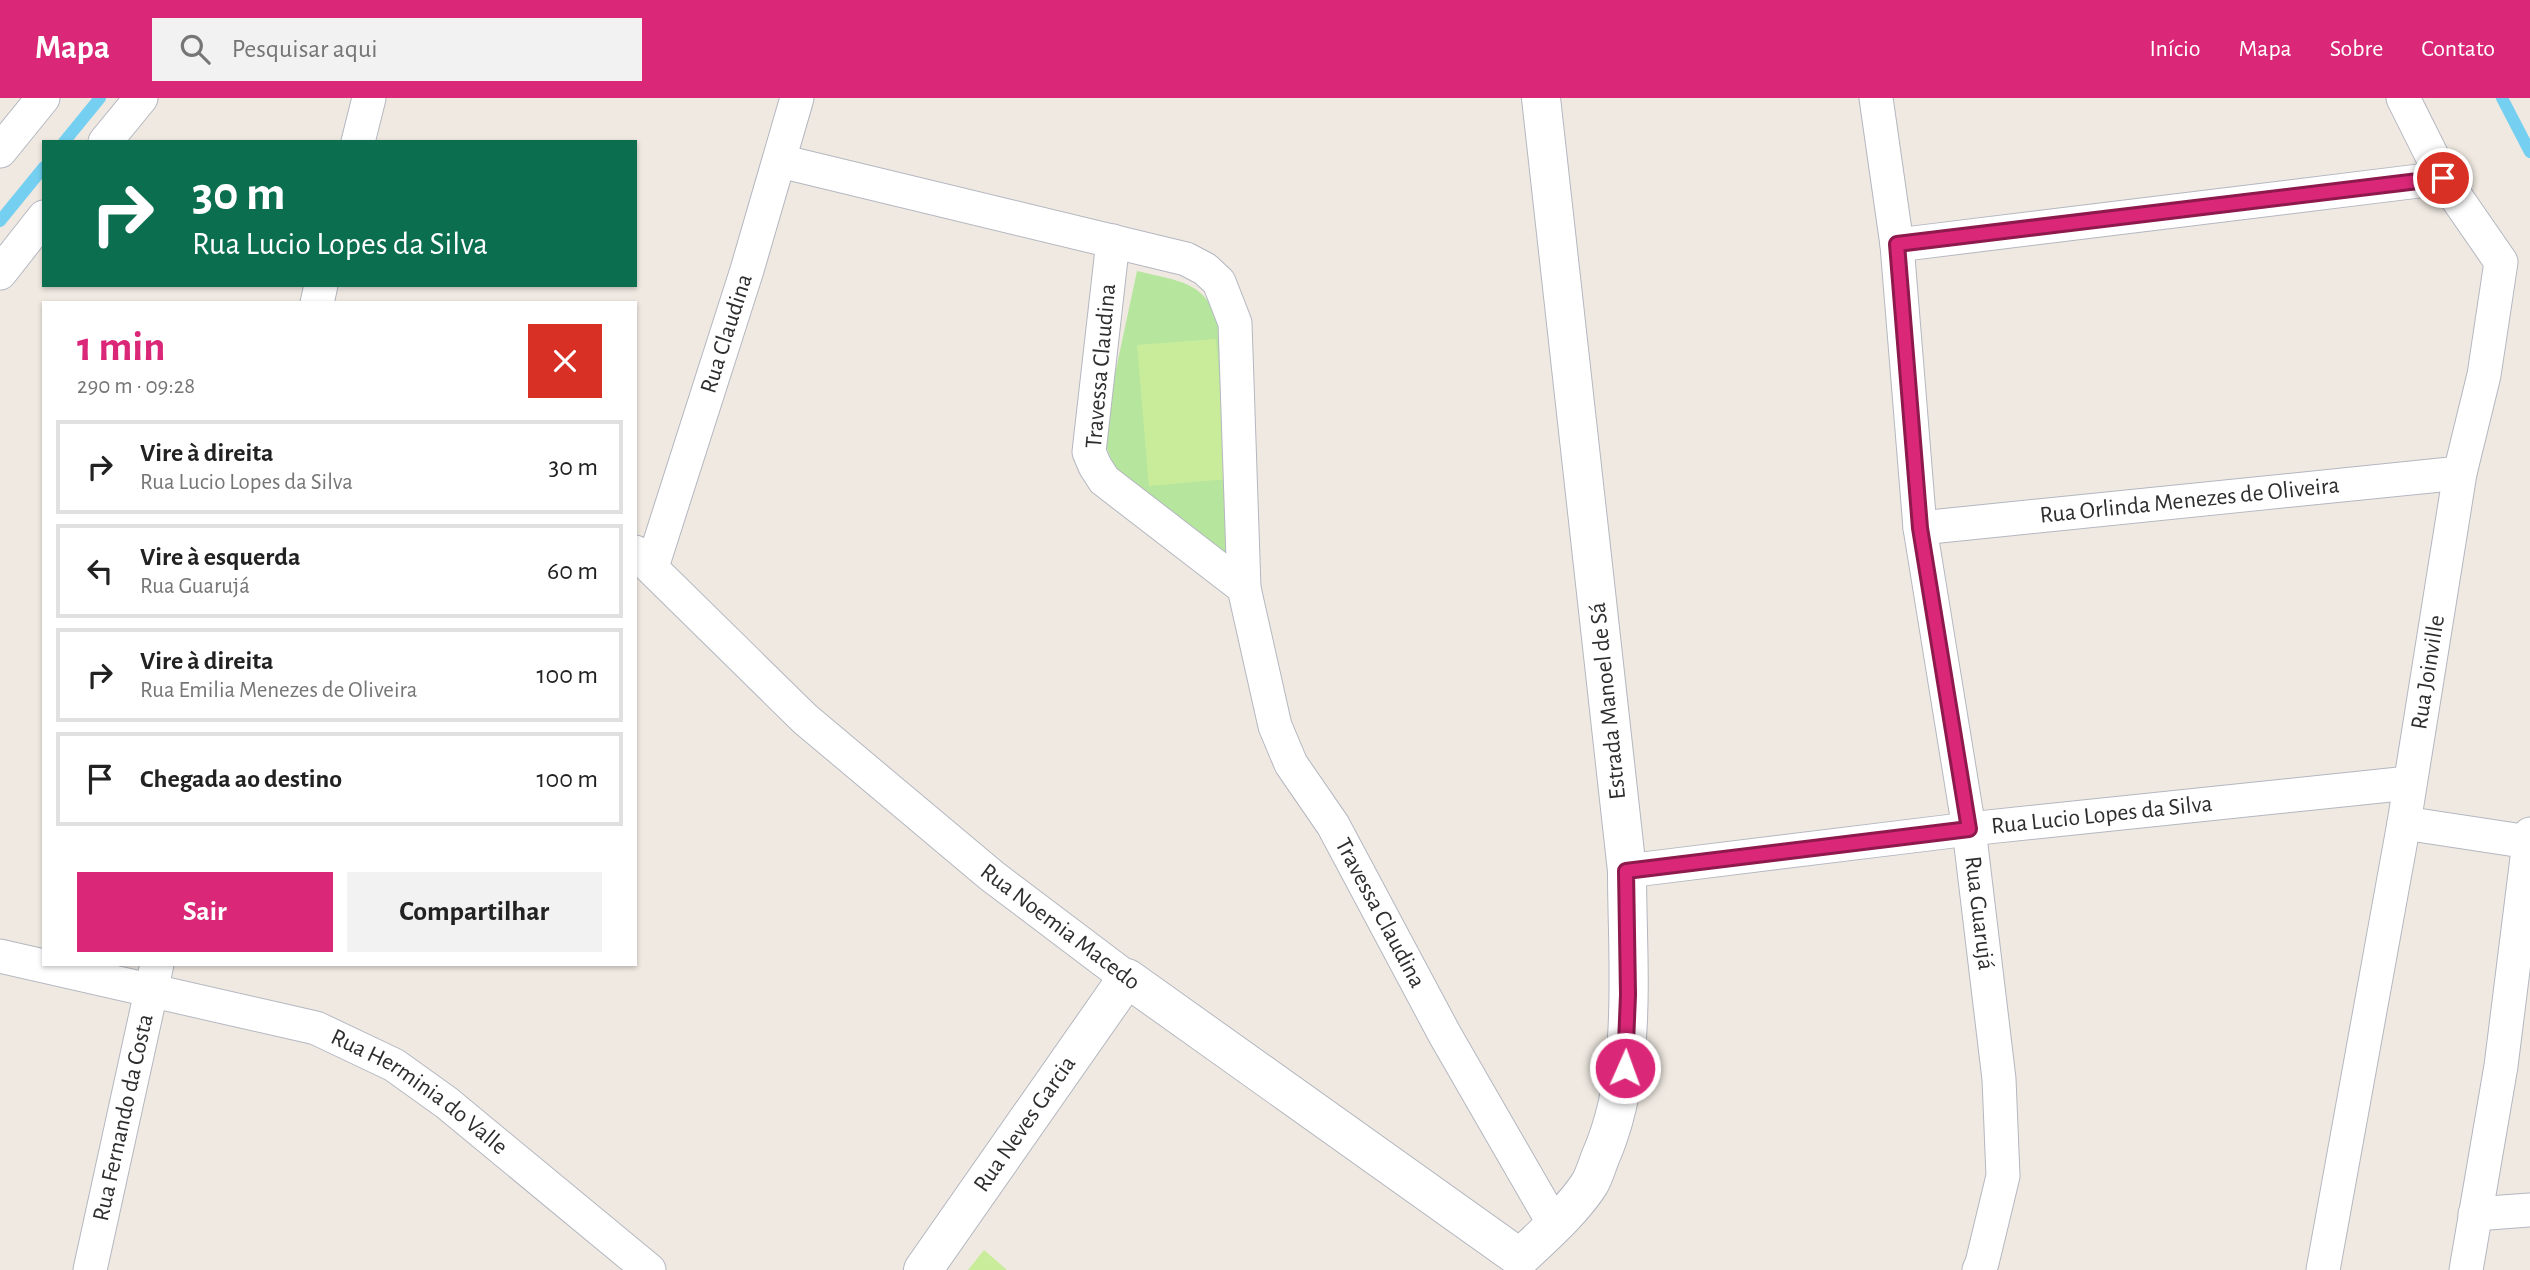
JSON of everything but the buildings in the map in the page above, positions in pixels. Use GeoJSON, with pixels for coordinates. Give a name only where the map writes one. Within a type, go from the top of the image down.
{"type":"FeatureCollection","features":[{"type":"Feature","properties":{"kind":"main road","name":"Estrada Manoel de Sá"},"geometry":{"type":"LineString","coordinates":[[1516,1264],[1590,1183],[1610,1136],[1625,1068],[1628,995],[1626,871],[1541,98]]}},
{"type":"Feature","properties":{"kind":"main road","name":"Rua Noemia Macedo"},"geometry":{"type":"LineString","coordinates":[[1127,978],[1516,1264]]}},
{"type":"Feature","properties":{"kind":"main road","name":"Rua Neves Garcia"},"geometry":{"type":"LineString","coordinates":[[923,1270],[1127,978]]}},
{"type":"Feature","properties":{"kind":"street"},"geometry":{"type":"LineString","coordinates":[[0,151],[43,98]]}},
{"type":"Feature","properties":{"kind":"street"},"geometry":{"type":"LineString","coordinates":[[107,140],[141,98]]}},
{"type":"Feature","properties":{"kind":"street"},"geometry":{"type":"LineString","coordinates":[[358,140],[369,98]]}},
{"type":"Feature","properties":{"kind":"street","name":"Rua Claudina"},"geometry":{"type":"LineString","coordinates":[[643,559],[780,161],[797,98]]}},
{"type":"Feature","properties":{"kind":"street","name":"Rua Guarujá"},"geometry":{"type":"LineString","coordinates":[[1876,98],[1897,244],[1920,528],[1969,829],[1999,1079],[2003,1176],[1979,1270]]}},
{"type":"Feature","properties":{"kind":"street","name":"Rua Joinville"},"geometry":{"type":"LineString","coordinates":[[2323,1270],[2404,823],[2460,473],[2484,374],[2501,262],[2443,178],[2403,98]]}},
{"type":"Feature","properties":{"kind":"street","name":"Travessa Claudina"},"geometry":{"type":"LineString","coordinates":[[780,161],[1186,259],[1205,269],[1219,282],[1235,323],[1244,588],[1275,726],[1291,764],[1333,824],[1445,1035],[1554,1224]]}},
{"type":"Feature","properties":{"kind":"street"},"geometry":{"type":"LineString","coordinates":[[1897,244],[2443,178]]}},
{"type":"Feature","properties":{"kind":"street"},"geometry":{"type":"LineString","coordinates":[[0,273],[42,220]]}},
{"type":"Feature","properties":{"kind":"street","name":"Travessa Claudina"},"geometry":{"type":"LineString","coordinates":[[1113,242],[1091,433],[1092,459],[1104,480],[1244,588]]}},
{"type":"Feature","properties":{"kind":"street","name":"Rua Orlinda Menezes de Oliveira"},"geometry":{"type":"LineString","coordinates":[[1920,528],[2460,473]]}},
{"type":"Feature","properties":{"kind":"street","name":"Rua Noemia Macedo"},"geometry":{"type":"LineString","coordinates":[[643,559],[805,719],[992,876],[1127,978]]}},
{"type":"Feature","properties":{"kind":"street","name":"Rua Lucio Lopes da Silva"},"geometry":{"type":"LineString","coordinates":[[1626,871],[1969,829],[2409,783]]}},
{"type":"Feature","properties":{"kind":"street"},"geometry":{"type":"LineString","coordinates":[[2404,823],[2529,838],[2501,1066],[2466,1270]]}},
{"type":"Feature","properties":{"kind":"street","name":"Rua Herminia do Valle"},"geometry":{"type":"LineString","coordinates":[[0,956],[42,962]]}},
{"type":"Feature","properties":{"kind":"street","name":"Rua Herminia do Valle"},"geometry":{"type":"LineString","coordinates":[[73,966],[154,977],[316,1028],[394,1065],[447,1103],[649,1270]]}},
{"type":"Feature","properties":{"kind":"street","name":"Rua Fernando da Costa"},"geometry":{"type":"LineString","coordinates":[[90,1270],[154,977]]}},
{"type":"Feature","properties":{"kind":"street"},"geometry":{"type":"LineString","coordinates":[[2475,1214],[2530,1210]]}},
{"type":"Feature","properties":{"kind":"green space"},"geometry":{"type":"Polygon","coordinates":[[[1137,271],[1182,282],[1202,294],[1210,303],[1223,334],[1229,554],[1218,554],[1116,472],[1102,435],[1137,271]]]}},
{"type":"Feature","properties":{"kind":"green space"},"geometry":{"type":"Polygon","coordinates":[[[1216,339],[1228,479],[1149,486],[1137,345],[1216,339]]]}},
{"type":"Feature","properties":{"kind":"green space"},"geometry":{"type":"Polygon","coordinates":[[[984,1250],[1007,1270],[968,1270],[984,1250]]]}},
{"type":"Feature","properties":{"kind":"waterway"},"geometry":{"type":"LineString","coordinates":[[66,140],[100,98]]}},
{"type":"Feature","properties":{"kind":"waterway"},"geometry":{"type":"LineString","coordinates":[[2502,98],[2530,152]]}},
{"type":"Feature","properties":{"kind":"waterway"},"geometry":{"type":"LineString","coordinates":[[0,221],[42,169]]}},
{"type":"Feature","properties":{"kind":"route"},"geometry":{"type":"LineString","coordinates":[[1625,1068],[1628,995],[1626,871],[1969,829],[1920,528],[1897,244],[2443,178]]}}]}
